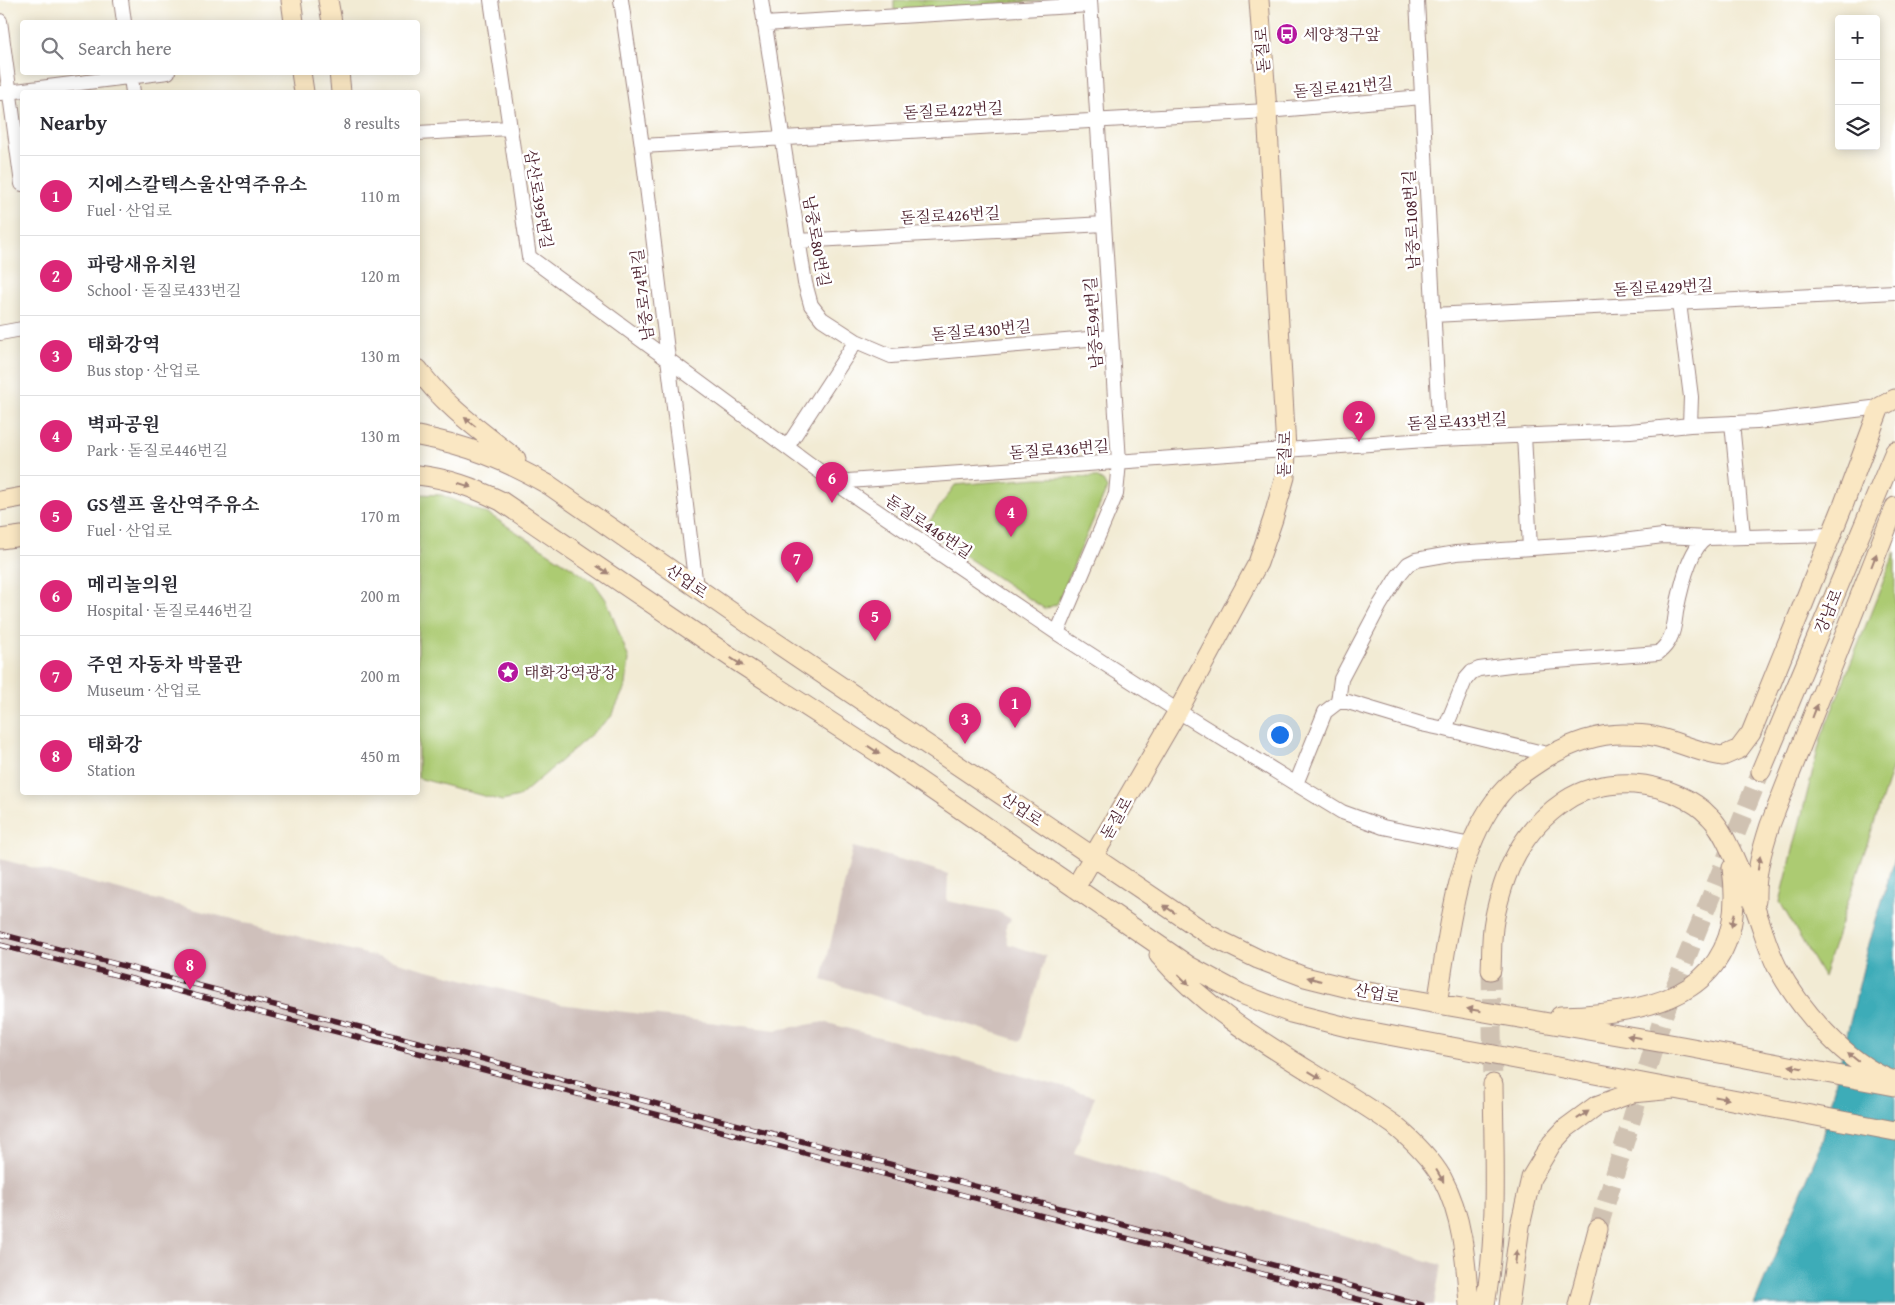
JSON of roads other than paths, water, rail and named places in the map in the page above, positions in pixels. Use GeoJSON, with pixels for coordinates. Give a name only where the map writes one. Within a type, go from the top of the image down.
{"type":"FeatureCollection","features":[{"type":"Feature","properties":{"kind":"main road"},"geometry":{"type":"LineString","coordinates":[[291,0],[294,20]]}},
{"type":"Feature","properties":{"kind":"main road"},"geometry":{"type":"LineString","coordinates":[[328,0],[332,20]]}},
{"type":"Feature","properties":{"kind":"main road","name":"돋질로"},"geometry":{"type":"LineString","coordinates":[[1076,888],[1178,711],[1258,563],[1274,519],[1285,477],[1286,449],[1259,0]]}},
{"type":"Feature","properties":{"kind":"main road"},"geometry":{"type":"LineString","coordinates":[[301,75],[304,90]]}},
{"type":"Feature","properties":{"kind":"main road"},"geometry":{"type":"LineString","coordinates":[[339,75],[342,90]]}},
{"type":"Feature","properties":{"kind":"main road"},"geometry":{"type":"LineString","coordinates":[[420,372],[436,392],[458,412],[549,485]]}},
{"type":"Feature","properties":{"kind":"main road"},"geometry":{"type":"LineString","coordinates":[[1437,1004],[1456,898],[1471,845],[1478,826],[1495,800],[1521,774],[1551,755],[1582,741],[1621,734],[1651,736],[1716,755],[1728,755],[1739,749],[1751,733],[1887,403]]}},
{"type":"Feature","properties":{"kind":"main road","name":"산업로"},"geometry":{"type":"LineString","coordinates":[[420,436],[449,441],[481,452],[515,466],[549,485],[1209,935],[1258,959],[1305,977],[1357,990],[1682,1046],[1895,1086]]}},
{"type":"Feature","properties":{"kind":"main road","name":"강남로"},"geometry":{"type":"LineString","coordinates":[[1761,771],[1895,451]]}},
{"type":"Feature","properties":{"kind":"main road"},"geometry":{"type":"LineString","coordinates":[[420,475],[440,478],[471,487],[500,501],[738,662],[880,754],[1189,966],[1232,990],[1291,1013],[1350,1028],[1895,1131]]}},
{"type":"Feature","properties":{"kind":"main road"},"geometry":{"type":"LineString","coordinates":[[0,501],[20,498]]}},
{"type":"Feature","properties":{"kind":"main road"},"geometry":{"type":"LineString","coordinates":[[1756,912],[1755,886],[1760,856],[1770,824],[1895,507]]}},
{"type":"Feature","properties":{"kind":"main road"},"geometry":{"type":"LineString","coordinates":[[0,539],[20,536]]}},
{"type":"Feature","properties":{"kind":"main road"},"geometry":{"type":"LineString","coordinates":[[1491,970],[1494,922],[1504,882],[1520,846],[1539,821],[1567,800],[1593,788],[1620,784],[1644,784],[1666,790],[1689,800],[1710,816],[1724,837],[1742,875],[1765,941],[1778,968],[1810,1015],[1833,1040],[1858,1061],[1895,1081]]}},
{"type":"Feature","properties":{"kind":"main road"},"geometry":{"type":"LineString","coordinates":[[1508,1016],[1581,1016],[1642,1008],[1665,1001],[1688,989],[1706,974],[1720,956],[1735,912],[1732,861],[1724,837]]}},
{"type":"Feature","properties":{"kind":"main road"},"geometry":{"type":"LineString","coordinates":[[1139,932],[1185,983],[1211,1005],[1250,1034],[1394,1125],[1429,1159],[1442,1178],[1458,1223],[1464,1251],[1469,1305]]}},
{"type":"Feature","properties":{"kind":"main road"},"geometry":{"type":"LineString","coordinates":[[1485,1305],[1495,1192],[1493,1084]]}},
{"type":"Feature","properties":{"kind":"main road"},"geometry":{"type":"LineString","coordinates":[[1509,1305],[1524,1203],[1532,1178],[1552,1143],[1566,1128],[1596,1106],[1632,1093],[1674,1089]]}},
{"type":"Feature","properties":{"kind":"main road"},"geometry":{"type":"LineString","coordinates":[[1578,1305],[1598,1229]]}},
{"type":"Feature","properties":{"kind":"street"},"geometry":{"type":"LineString","coordinates":[[121,0],[124,20]]}},
{"type":"Feature","properties":{"kind":"street","name":"삼산로395번길"},"geometry":{"type":"LineString","coordinates":[[491,0],[529,256],[667,360]]}},
{"type":"Feature","properties":{"kind":"street","name":"남중로74번길"},"geometry":{"type":"LineString","coordinates":[[621,0],[642,146],[696,587]]}},
{"type":"Feature","properties":{"kind":"street","name":"남중로80번길"},"geometry":{"type":"LineString","coordinates":[[761,0],[798,241],[805,283],[811,305],[822,319],[856,341]]}},
{"type":"Feature","properties":{"kind":"street","name":"남중로108번길"},"geometry":{"type":"LineString","coordinates":[[1417,0],[1440,439]]}},
{"type":"Feature","properties":{"kind":"street"},"geometry":{"type":"LineString","coordinates":[[764,24],[1090,3]]}},
{"type":"Feature","properties":{"kind":"street","name":"남중로94번길"},"geometry":{"type":"LineString","coordinates":[[1057,633],[1116,494],[1119,462],[1090,3]]}},
{"type":"Feature","properties":{"kind":"street"},"geometry":{"type":"LineString","coordinates":[[0,21],[5,92],[20,173]]}},
{"type":"Feature","properties":{"kind":"street"},"geometry":{"type":"LineString","coordinates":[[5,92],[131,75],[133,90]]}},
{"type":"Feature","properties":{"kind":"street","name":"돋질로421번길"},"geometry":{"type":"LineString","coordinates":[[1267,111],[1422,97]]}},
{"type":"Feature","properties":{"kind":"street","name":"돋질로422번길"},"geometry":{"type":"LineString","coordinates":[[642,146],[1267,111]]}},
{"type":"Feature","properties":{"kind":"street"},"geometry":{"type":"LineString","coordinates":[[420,133],[509,128]]}},
{"type":"Feature","properties":{"kind":"street","name":"돋질로426번길"},"geometry":{"type":"LineString","coordinates":[[798,241],[1104,224]]}},
{"type":"Feature","properties":{"kind":"street","name":"돋질로429번길"},"geometry":{"type":"LineString","coordinates":[[1433,315],[1895,292]]}},
{"type":"Feature","properties":{"kind":"street"},"geometry":{"type":"LineString","coordinates":[[1679,303],[1691,397],[1690,425]]}},
{"type":"Feature","properties":{"kind":"street"},"geometry":{"type":"LineString","coordinates":[[0,333],[20,329]]}},
{"type":"Feature","properties":{"kind":"street","name":"돋질로430번길"},"geometry":{"type":"LineString","coordinates":[[856,341],[891,356],[1111,337]]}},
{"type":"Feature","properties":{"kind":"street"},"geometry":{"type":"LineString","coordinates":[[787,447],[856,341]]}},
{"type":"Feature","properties":{"kind":"street","name":"돋질로446번길"},"geometry":{"type":"LineString","coordinates":[[667,360],[834,482],[1057,633],[1178,711],[1342,812],[1383,827],[1471,845]]}},
{"type":"Feature","properties":{"kind":"street","name":"돋질로433번길"},"geometry":{"type":"LineString","coordinates":[[1286,449],[1440,439],[1630,431],[1775,420],[1887,403]]}},
{"type":"Feature","properties":{"kind":"street"},"geometry":{"type":"LineString","coordinates":[[1732,423],[1742,536]]}},
{"type":"Feature","properties":{"kind":"street"},"geometry":{"type":"LineString","coordinates":[[1524,435],[1530,548]]}},
{"type":"Feature","properties":{"kind":"street","name":"돋질로436번길"},"geometry":{"type":"LineString","coordinates":[[834,482],[1286,449]]}},
{"type":"Feature","properties":{"kind":"street"},"geometry":{"type":"LineString","coordinates":[[1338,702],[1341,678],[1380,605],[1408,564],[1424,557],[1606,543],[1663,536],[1708,538],[1831,535]]}},
{"type":"Feature","properties":{"kind":"street"},"geometry":{"type":"LineString","coordinates":[[1445,729],[1465,680],[1472,672],[1479,669],[1518,664],[1658,653],[1666,647],[1671,637],[1678,604],[1694,551],[1700,542],[1708,538]]}},
{"type":"Feature","properties":{"kind":"street"},"geometry":{"type":"LineString","coordinates":[[1296,784],[1325,712],[1338,702],[1348,702],[1421,724],[1551,755]]}},
{"type":"Feature","properties":{"kind":"water"},"geometry":{"type":"Polygon","coordinates":[[[1895,858],[1895,1305],[1754,1305],[1819,1150],[1869,944],[1895,858]]]}},
{"type":"Feature","properties":{"kind":"tunnel"},"geometry":{"type":"LineString","coordinates":[[1598,1229],[1664,1014],[1761,771]]}},
{"type":"Feature","properties":{"kind":"tunnel"},"geometry":{"type":"LineString","coordinates":[[1491,970],[1493,1084]]}},
{"type":"Feature","properties":{"kind":"railway"},"geometry":{"type":"LineString","coordinates":[[0,934],[1083,1214],[1422,1305]]}},
{"type":"Feature","properties":{"kind":"railway"},"geometry":{"type":"LineString","coordinates":[[0,945],[721,1131],[1380,1305]]}},
{"type":"Feature","properties":{"kind":"place","name":"세양청구앞"},"geometry":{"type":"Point","coordinates":[1287,34]}},
{"type":"Feature","properties":{"kind":"place","name":"파랑새유치원"},"geometry":{"type":"Point","coordinates":[1359,442]}},
{"type":"Feature","properties":{"kind":"place","name":"메리놀의원"},"geometry":{"type":"Point","coordinates":[832,503]}},
{"type":"Feature","properties":{"kind":"place","name":"벽파공원"},"geometry":{"type":"Point","coordinates":[1011,537]}},
{"type":"Feature","properties":{"kind":"place","name":"주연 자동차 박물관"},"geometry":{"type":"Point","coordinates":[797,583]}},
{"type":"Feature","properties":{"kind":"place","name":"GS셀프 울산역주유소"},"geometry":{"type":"Point","coordinates":[875,641]}},
{"type":"Feature","properties":{"kind":"place","name":"태화강역광장"},"geometry":{"type":"Point","coordinates":[508,672]}},
{"type":"Feature","properties":{"kind":"place","name":"지에스칼텍스울산역주유소"},"geometry":{"type":"Point","coordinates":[1015,728]}},
{"type":"Feature","properties":{"kind":"place","name":"태화강역"},"geometry":{"type":"Point","coordinates":[965,744]}},
{"type":"Feature","properties":{"kind":"place","name":"태화강"},"geometry":{"type":"Point","coordinates":[190,990]}}]}
